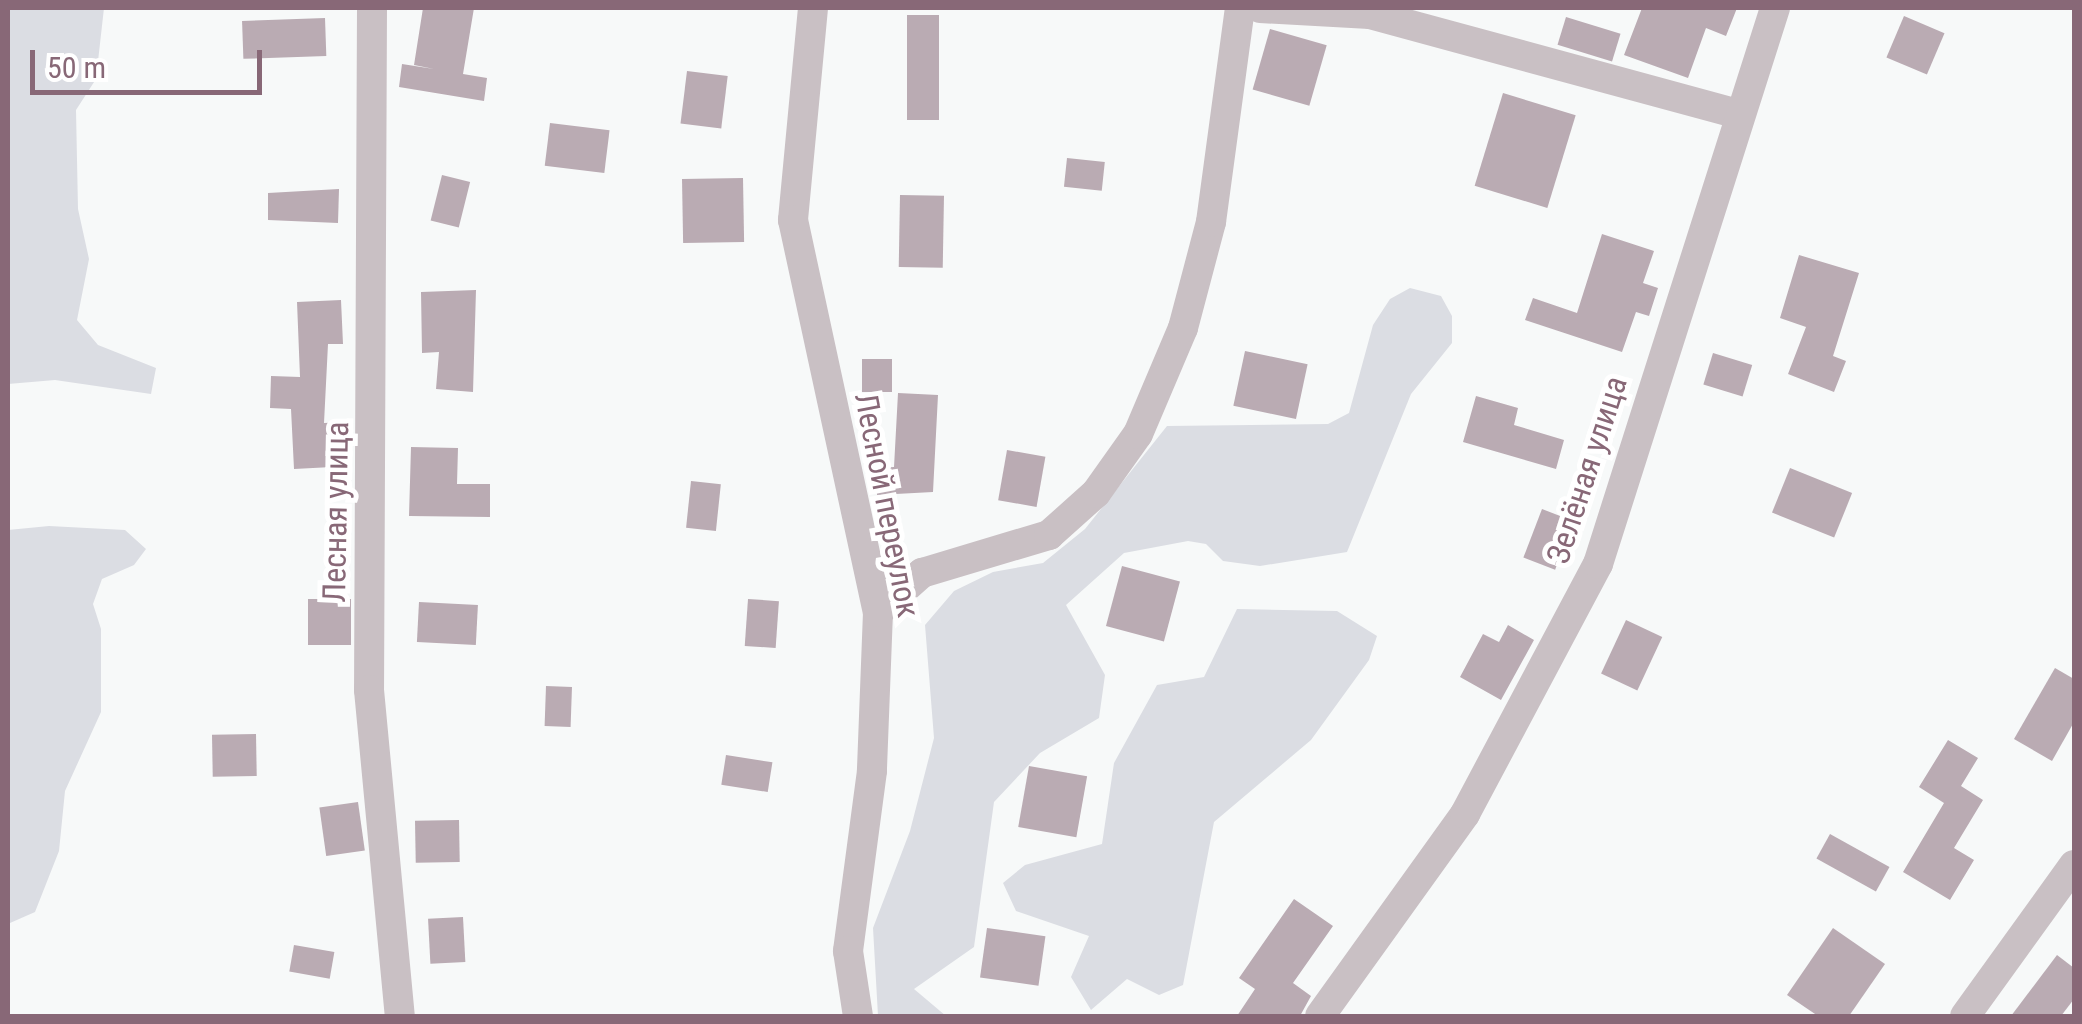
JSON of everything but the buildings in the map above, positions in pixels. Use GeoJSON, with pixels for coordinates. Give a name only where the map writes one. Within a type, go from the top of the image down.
{"type":"FeatureCollection","features":[{"type":"Feature","properties":{"kind":"street","name":"Лесная улица"},"geometry":{"type":"LineString","coordinates":[[372,8],[370,690],[400,1016]]}},
{"type":"Feature","properties":{"kind":"street","name":"Лесной переулок"},"geometry":{"type":"LineString","coordinates":[[812,8],[793,220],[878,612],[872,770],[848,951],[858,1016]]}},
{"type":"Feature","properties":{"kind":"street"},"geometry":{"type":"LineString","coordinates":[[878,612],[922,573],[1050,535],[1096,492],[1138,434],[1183,328],[1211,222],[1240,8]]}},
{"type":"Feature","properties":{"kind":"street"},"geometry":{"type":"LineString","coordinates":[[1260,8],[1388,18],[1738,114]]}},
{"type":"Feature","properties":{"kind":"street","name":"Зелёная улица"},"geometry":{"type":"LineString","coordinates":[[1320,1016],[1465,814],[1598,564],[1774,8]]}},
{"type":"Feature","properties":{"kind":"street"},"geometry":{"type":"LineString","coordinates":[[1965,1016],[2074,865]]}},
{"type":"Feature","properties":{"kind":"shaded area"},"geometry":{"type":"Polygon","coordinates":[[[8,8],[104,8],[96,79],[76,110],[78,209],[89,259],[77,320],[98,345],[156,368],[151,394],[55,380],[8,384],[8,8]]]}},
{"type":"Feature","properties":{"kind":"shaded area"},"geometry":{"type":"Polygon","coordinates":[[[1410,288],[1441,296],[1452,316],[1452,343],[1411,394],[1347,552],[1260,566],[1223,561],[1206,544],[1188,541],[1124,553],[1066,605],[1105,675],[1099,718],[1040,753],[994,802],[974,947],[914,989],[946,1016],[878,1016],[873,928],[910,831],[934,738],[925,625],[954,591],[993,572],[1043,563],[1085,529],[1167,426],[1328,424],[1349,413],[1373,325],[1390,299],[1410,288]]]}},
{"type":"Feature","properties":{"kind":"shaded area"},"geometry":{"type":"Polygon","coordinates":[[[49,526],[125,530],[146,549],[134,565],[102,579],[93,604],[101,629],[101,712],[65,791],[59,851],[35,912],[10,923],[8,530],[49,526]]]}},
{"type":"Feature","properties":{"kind":"shaded area"},"geometry":{"type":"Polygon","coordinates":[[[1237,609],[1337,611],[1377,636],[1369,660],[1311,740],[1214,822],[1183,985],[1159,995],[1127,979],[1091,1010],[1071,977],[1089,936],[1016,911],[1003,883],[1025,865],[1102,844],[1114,763],[1157,685],[1204,677],[1237,609]]]}}]}
